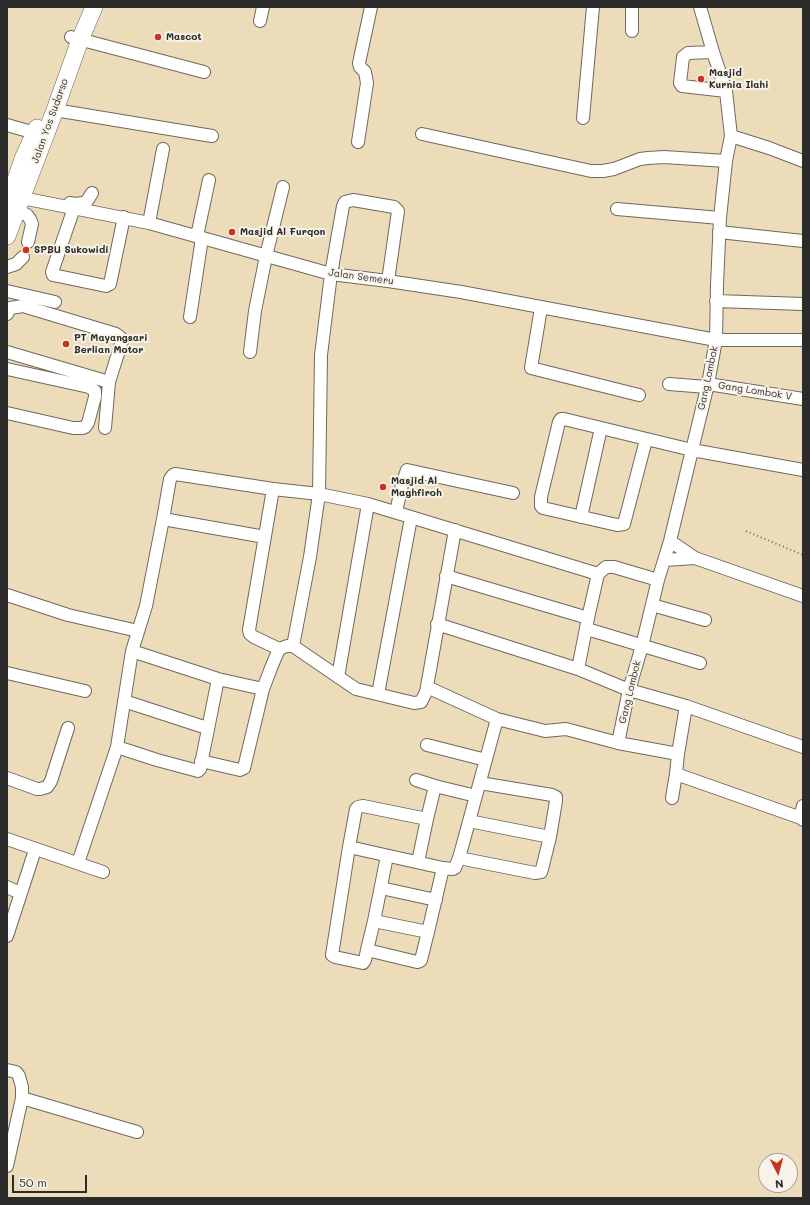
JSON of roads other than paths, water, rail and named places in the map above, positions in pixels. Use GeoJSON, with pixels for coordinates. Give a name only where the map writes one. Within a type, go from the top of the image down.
{"type":"FeatureCollection","features":[{"type":"Feature","properties":{"kind":"highway","name":"Jalan Yos Sudarso"},"geometry":{"type":"LineString","coordinates":[[14,199],[55,110],[84,7]]}},
{"type":"Feature","properties":{"kind":"highway","name":"Jalan Yos Sudarso"},"geometry":{"type":"LineString","coordinates":[[7,236],[23,159],[76,39],[94,7]]}},
{"type":"Feature","properties":{"kind":"street"},"geometry":{"type":"LineString","coordinates":[[260,21],[263,7]]}},
{"type":"Feature","properties":{"kind":"street"},"geometry":{"type":"LineString","coordinates":[[358,142],[367,83],[365,72],[360,67],[359,63],[371,7]]}},
{"type":"Feature","properties":{"kind":"street"},"geometry":{"type":"LineString","coordinates":[[584,118],[594,7]]}},
{"type":"Feature","properties":{"kind":"street"},"geometry":{"type":"LineString","coordinates":[[632,7],[632,31]]}},
{"type":"Feature","properties":{"kind":"street","name":"Gang Lombok"},"geometry":{"type":"LineString","coordinates":[[618,744],[629,690],[642,646],[658,580],[670,541],[707,386],[716,340],[716,301],[720,218],[726,161],[731,136],[726,91],[700,7]]}},
{"type":"Feature","properties":{"kind":"street"},"geometry":{"type":"LineString","coordinates":[[76,39],[204,72]]}},
{"type":"Feature","properties":{"kind":"street"},"geometry":{"type":"LineString","coordinates":[[713,52],[688,53],[683,57],[680,83],[682,86],[726,91]]}},
{"type":"Feature","properties":{"kind":"street"},"geometry":{"type":"LineString","coordinates":[[55,110],[212,136]]}},
{"type":"Feature","properties":{"kind":"street"},"geometry":{"type":"LineString","coordinates":[[7,125],[35,133]]}},
{"type":"Feature","properties":{"kind":"street"},"geometry":{"type":"LineString","coordinates":[[422,134],[591,171],[614,169],[640,159],[648,158],[726,161]]}},
{"type":"Feature","properties":{"kind":"street"},"geometry":{"type":"LineString","coordinates":[[731,136],[803,161]]}},
{"type":"Feature","properties":{"kind":"street"},"geometry":{"type":"LineString","coordinates":[[149,223],[163,149]]}},
{"type":"Feature","properties":{"kind":"street"},"geometry":{"type":"LineString","coordinates":[[190,317],[209,180]]}},
{"type":"Feature","properties":{"kind":"street"},"geometry":{"type":"LineString","coordinates":[[250,352],[255,310],[266,256],[283,187]]}},
{"type":"Feature","properties":{"kind":"street"},"geometry":{"type":"LineString","coordinates":[[14,199],[76,204],[87,201],[92,193]]}},
{"type":"Feature","properties":{"kind":"street"},"geometry":{"type":"LineString","coordinates":[[14,199],[28,215],[31,221],[28,242]]}},
{"type":"Feature","properties":{"kind":"street","name":"Jalan Semeru"},"geometry":{"type":"LineString","coordinates":[[14,199],[124,217],[331,274],[461,292],[716,340],[803,340]]}},
{"type":"Feature","properties":{"kind":"street"},"geometry":{"type":"LineString","coordinates":[[293,646],[310,557],[319,494],[321,354],[331,274],[342,206],[345,202],[353,200],[394,207],[398,211],[388,281]]}},
{"type":"Feature","properties":{"kind":"street"},"geometry":{"type":"LineString","coordinates":[[74,208],[52,272],[53,275],[106,286],[110,284],[124,217]]}},
{"type":"Feature","properties":{"kind":"street"},"geometry":{"type":"LineString","coordinates":[[617,209],[720,218]]}},
{"type":"Feature","properties":{"kind":"street"},"geometry":{"type":"LineString","coordinates":[[719,232],[803,241]]}},
{"type":"Feature","properties":{"kind":"street"},"geometry":{"type":"LineString","coordinates":[[7,267],[16,264],[23,257]]}},
{"type":"Feature","properties":{"kind":"street"},"geometry":{"type":"LineString","coordinates":[[7,291],[55,302]]}},
{"type":"Feature","properties":{"kind":"street"},"geometry":{"type":"LineString","coordinates":[[716,301],[803,304]]}},
{"type":"Feature","properties":{"kind":"street"},"geometry":{"type":"LineString","coordinates":[[7,314],[10,308],[23,306],[120,336],[122,341],[109,382],[105,428]]}},
{"type":"Feature","properties":{"kind":"street"},"geometry":{"type":"LineString","coordinates":[[541,308],[531,368],[639,395]]}},
{"type":"Feature","properties":{"kind":"street"},"geometry":{"type":"LineString","coordinates":[[7,352],[109,382]]}},
{"type":"Feature","properties":{"kind":"street"},"geometry":{"type":"LineString","coordinates":[[7,369],[89,387],[94,391],[95,397],[88,423],[82,428],[72,428],[7,413]]}},
{"type":"Feature","properties":{"kind":"street","name":"Gang Lombok V"},"geometry":{"type":"LineString","coordinates":[[669,384],[707,386],[803,399]]}},
{"type":"Feature","properties":{"kind":"street"},"geometry":{"type":"LineString","coordinates":[[646,440],[624,524],[617,525],[543,508],[541,506],[541,497],[561,419],[568,419],[646,440],[692,450],[803,470]]}},
{"type":"Feature","properties":{"kind":"street"},"geometry":{"type":"LineString","coordinates":[[582,517],[602,428]]}},
{"type":"Feature","properties":{"kind":"street"},"geometry":{"type":"LineString","coordinates":[[396,512],[407,470],[513,493]]}},
{"type":"Feature","properties":{"kind":"street"},"geometry":{"type":"LineString","coordinates":[[78,863],[117,747],[132,651],[146,606],[170,478],[175,474],[273,489],[319,494],[368,504],[598,574]]}},
{"type":"Feature","properties":{"kind":"street"},"geometry":{"type":"LineString","coordinates":[[273,489],[249,630],[250,634],[279,649],[287,646],[293,646],[356,689],[417,703],[421,702],[423,699],[427,687],[437,624],[455,530]]}},
{"type":"Feature","properties":{"kind":"street"},"geometry":{"type":"LineString","coordinates":[[338,677],[368,504]]}},
{"type":"Feature","properties":{"kind":"street"},"geometry":{"type":"LineString","coordinates":[[378,694],[411,518]]}},
{"type":"Feature","properties":{"kind":"street"},"geometry":{"type":"LineString","coordinates":[[163,519],[265,537]]}},
{"type":"Feature","properties":{"kind":"street"},"geometry":{"type":"LineString","coordinates":[[670,541],[695,558],[803,596]]}},
{"type":"Feature","properties":{"kind":"street"},"geometry":{"type":"LineString","coordinates":[[665,560],[695,558]]}},
{"type":"Feature","properties":{"kind":"street"},"geometry":{"type":"LineString","coordinates":[[578,670],[598,574],[606,567],[614,567],[658,580]]}},
{"type":"Feature","properties":{"kind":"street"},"geometry":{"type":"LineString","coordinates":[[446,576],[587,623],[642,646],[700,663]]}},
{"type":"Feature","properties":{"kind":"street"},"geometry":{"type":"LineString","coordinates":[[7,595],[68,615],[138,631]]}},
{"type":"Feature","properties":{"kind":"street"},"geometry":{"type":"LineString","coordinates":[[652,605],[705,620]]}},
{"type":"Feature","properties":{"kind":"street"},"geometry":{"type":"LineString","coordinates":[[437,624],[578,670],[629,690],[686,706],[803,747]]}},
{"type":"Feature","properties":{"kind":"street"},"geometry":{"type":"LineString","coordinates":[[201,761],[240,770],[244,768],[263,689],[279,649]]}},
{"type":"Feature","properties":{"kind":"street"},"geometry":{"type":"LineString","coordinates":[[132,651],[218,678],[263,689]]}},
{"type":"Feature","properties":{"kind":"street"},"geometry":{"type":"LineString","coordinates":[[7,673],[85,691]]}},
{"type":"Feature","properties":{"kind":"street"},"geometry":{"type":"LineString","coordinates":[[117,747],[196,771],[200,769],[218,678]]}},
{"type":"Feature","properties":{"kind":"street"},"geometry":{"type":"LineString","coordinates":[[427,687],[497,719],[545,730],[566,729],[618,744],[678,754]]}},
{"type":"Feature","properties":{"kind":"street"},"geometry":{"type":"LineString","coordinates":[[124,701],[207,728]]}},
{"type":"Feature","properties":{"kind":"street"},"geometry":{"type":"LineString","coordinates":[[672,798],[686,706]]}},
{"type":"Feature","properties":{"kind":"street"},"geometry":{"type":"LineString","coordinates":[[349,847],[443,868],[454,869],[459,858],[497,719]]}},
{"type":"Feature","properties":{"kind":"street"},"geometry":{"type":"LineString","coordinates":[[7,778],[37,789],[47,787],[51,781],[68,728]]}},
{"type":"Feature","properties":{"kind":"street"},"geometry":{"type":"LineString","coordinates":[[427,745],[487,752]]}},
{"type":"Feature","properties":{"kind":"street"},"geometry":{"type":"LineString","coordinates":[[676,774],[802,819],[803,806]]}},
{"type":"Feature","properties":{"kind":"street"},"geometry":{"type":"LineString","coordinates":[[416,780],[476,796]]}},
{"type":"Feature","properties":{"kind":"street"},"geometry":{"type":"LineString","coordinates":[[459,858],[535,873],[541,872],[542,869],[550,837],[556,797],[552,795],[480,783]]}},
{"type":"Feature","properties":{"kind":"street"},"geometry":{"type":"LineString","coordinates":[[418,862],[436,786]]}},
{"type":"Feature","properties":{"kind":"street"},"geometry":{"type":"LineString","coordinates":[[387,856],[365,960],[363,962],[335,957],[332,955],[356,809],[363,806],[427,819]]}},
{"type":"Feature","properties":{"kind":"street"},"geometry":{"type":"LineString","coordinates":[[469,821],[550,837]]}},
{"type":"Feature","properties":{"kind":"street"},"geometry":{"type":"LineString","coordinates":[[7,839],[35,850],[103,872]]}},
{"type":"Feature","properties":{"kind":"street"},"geometry":{"type":"LineString","coordinates":[[7,935],[35,850]]}},
{"type":"Feature","properties":{"kind":"street"},"geometry":{"type":"LineString","coordinates":[[367,950],[418,962],[421,960],[443,868]]}},
{"type":"Feature","properties":{"kind":"street"},"geometry":{"type":"LineString","coordinates":[[7,887],[20,893]]}},
{"type":"Feature","properties":{"kind":"street"},"geometry":{"type":"LineString","coordinates":[[381,888],[436,900]]}},
{"type":"Feature","properties":{"kind":"street"},"geometry":{"type":"LineString","coordinates":[[374,921],[428,932]]}},
{"type":"Feature","properties":{"kind":"street"},"geometry":{"type":"LineString","coordinates":[[7,1166],[22,1098],[21,1081],[19,1076],[11,1071]]}},
{"type":"Feature","properties":{"kind":"street"},"geometry":{"type":"LineString","coordinates":[[22,1098],[137,1132]]}},
{"type":"Feature","properties":{"kind":"place","name":"Mascot"},"geometry":{"type":"Point","coordinates":[158,37]}},
{"type":"Feature","properties":{"kind":"place","name":"Masjid Kurnia Ilahi"},"geometry":{"type":"Point","coordinates":[701,79]}},
{"type":"Feature","properties":{"kind":"place","name":"Masjid Al Furqon"},"geometry":{"type":"Point","coordinates":[232,232]}},
{"type":"Feature","properties":{"kind":"place","name":"SPBU Sukowidi"},"geometry":{"type":"Point","coordinates":[26,250]}},
{"type":"Feature","properties":{"kind":"place","name":"PT Mayangsari Berlian Motor"},"geometry":{"type":"Point","coordinates":[66,344]}},
{"type":"Feature","properties":{"kind":"place","name":"Masjid Al Maghfiroh"},"geometry":{"type":"Point","coordinates":[383,487]}}]}
